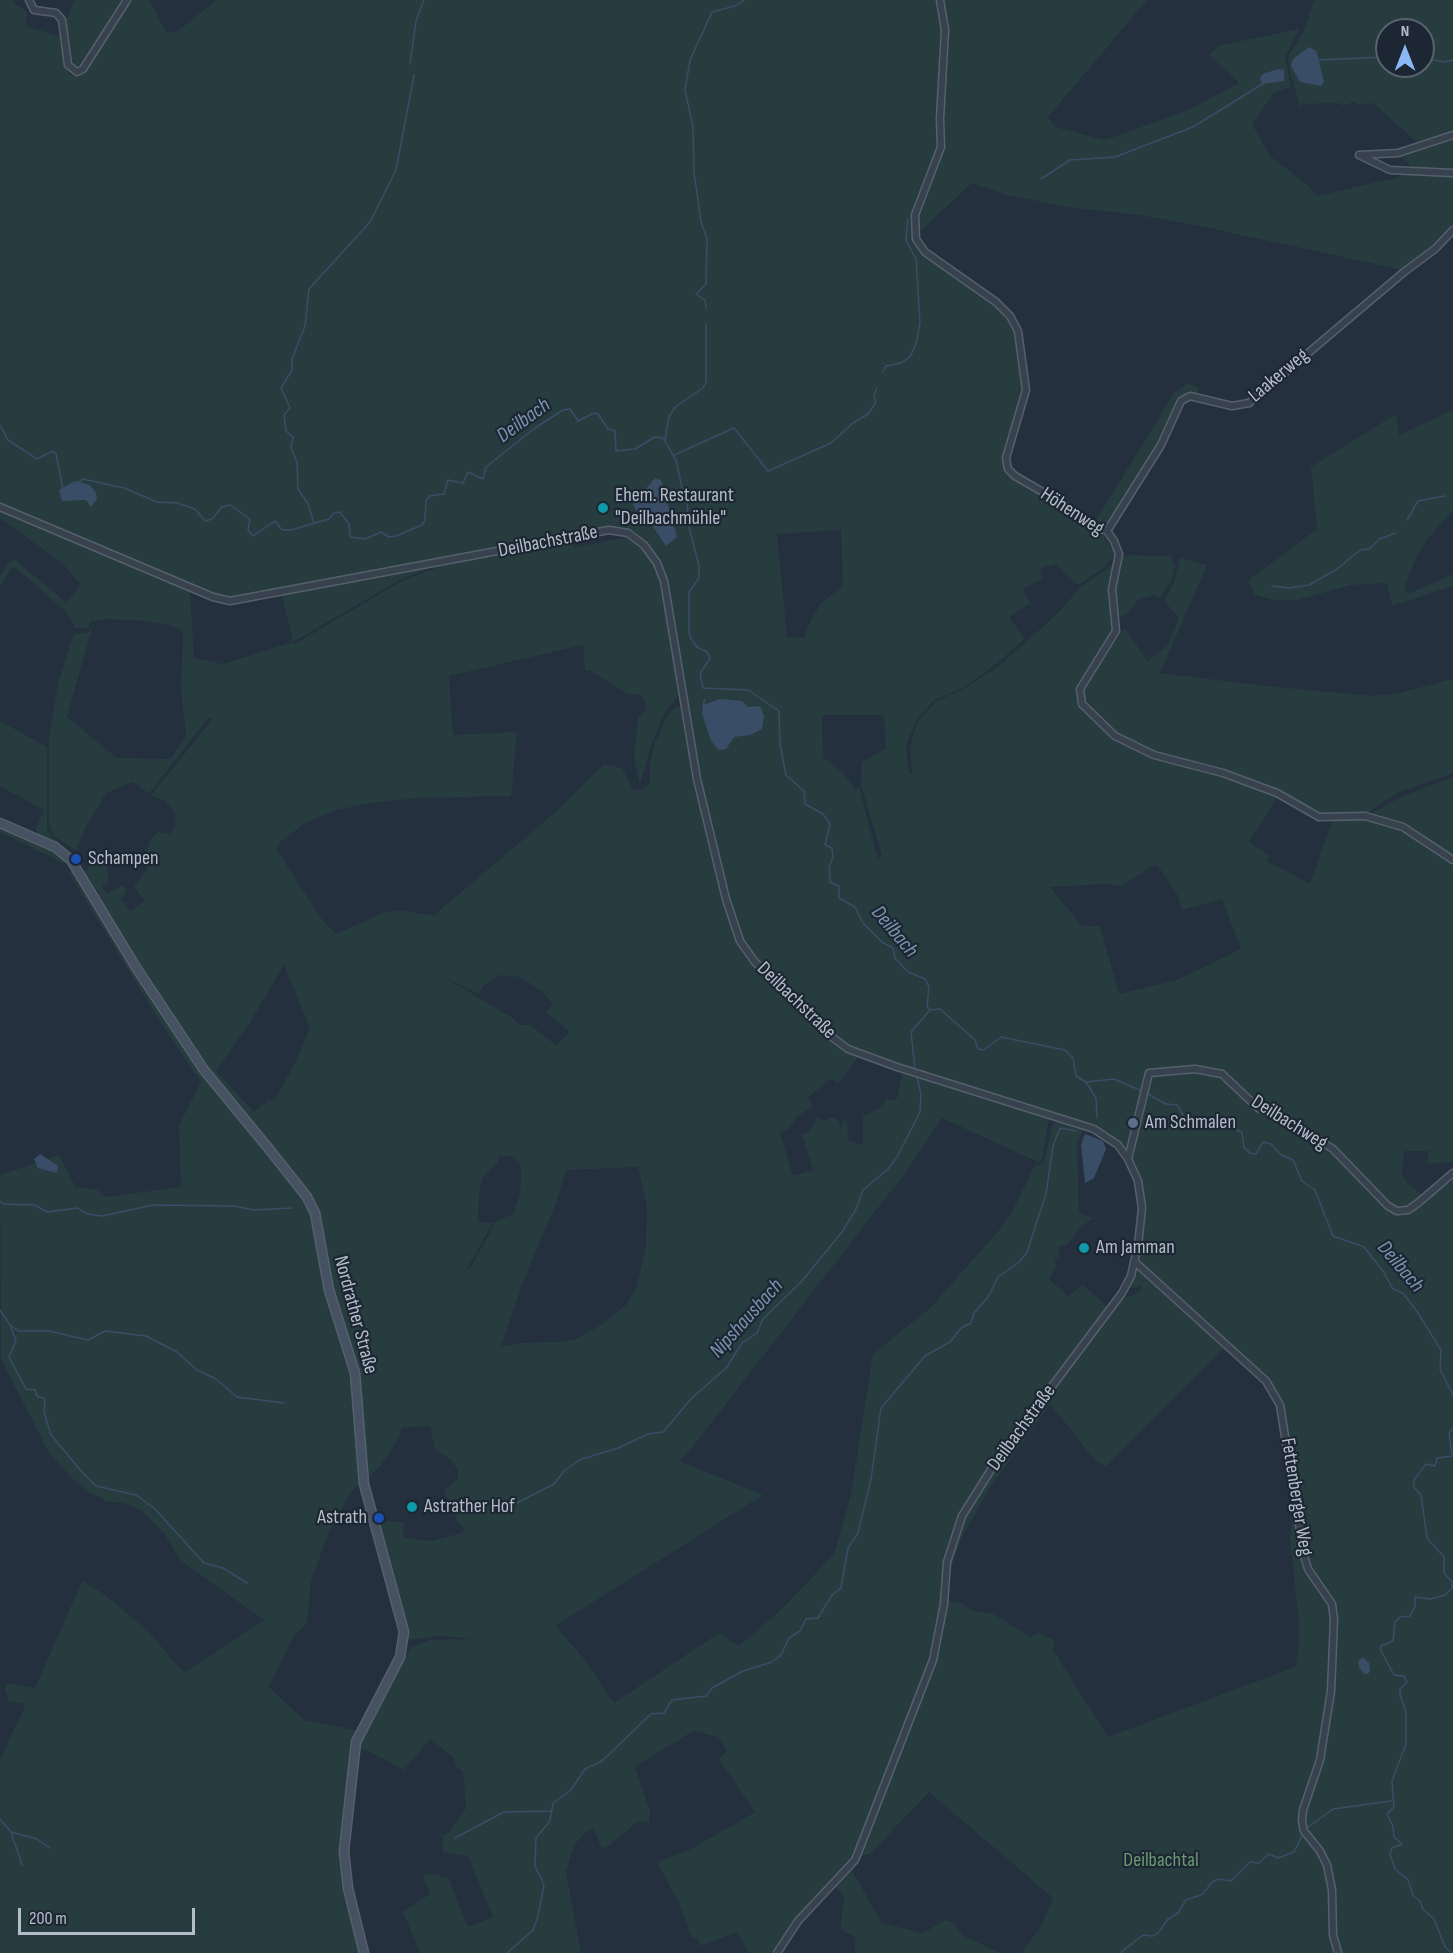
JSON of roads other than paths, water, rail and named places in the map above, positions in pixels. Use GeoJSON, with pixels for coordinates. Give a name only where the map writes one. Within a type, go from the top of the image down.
{"type":"FeatureCollection","features":[{"type":"Feature","properties":{"kind":"main road","name":"Nordrather Straße"},"geometry":{"type":"LineString","coordinates":[[0,823],[55,847],[72,860],[137,969],[204,1070],[308,1197],[315,1213],[329,1290],[355,1372],[364,1484],[404,1632],[400,1657],[356,1742],[344,1851],[348,1888],[364,1953]]}},
{"type":"Feature","properties":{"kind":"street"},"geometry":{"type":"LineString","coordinates":[[29,0],[34,10],[56,13],[62,20],[68,65],[77,72],[83,69],[127,0]]}},
{"type":"Feature","properties":{"kind":"street","name":"Höhenweg"},"geometry":{"type":"LineString","coordinates":[[940,0],[945,30],[940,119],[941,147],[915,215],[916,239],[925,252],[996,303],[1010,316],[1018,331],[1026,390],[1006,458],[1011,473],[1062,503],[1092,526],[1107,531],[1119,554],[1112,589],[1116,631],[1080,689],[1082,705],[1115,736],[1154,755],[1224,773],[1277,793],[1319,817],[1365,816],[1403,827],[1453,860]]}},
{"type":"Feature","properties":{"kind":"street"},"geometry":{"type":"LineString","coordinates":[[1453,135],[1398,153],[1359,155],[1390,170],[1453,173]]}},
{"type":"Feature","properties":{"kind":"street","name":"Laakerweg"},"geometry":{"type":"LineString","coordinates":[[1107,531],[1161,445],[1181,401],[1190,396],[1201,396],[1232,406],[1249,403],[1404,272],[1435,249],[1453,230]]}},
{"type":"Feature","properties":{"kind":"street","name":"Deilbachstraße"},"geometry":{"type":"LineString","coordinates":[[0,507],[213,597],[230,601],[609,530],[628,533],[644,546],[657,563],[664,581],[697,779],[726,899],[740,941],[755,962],[832,1037],[848,1049],[1094,1130],[1119,1145],[1128,1159],[1138,1181],[1142,1208],[1135,1262],[1122,1293],[999,1457],[962,1516],[946,1562],[944,1604],[933,1660],[855,1860],[798,1921],[777,1953]]}},
{"type":"Feature","properties":{"kind":"street","name":"Deilbachweg"},"geometry":{"type":"LineString","coordinates":[[1128,1159],[1149,1073],[1195,1069],[1221,1074],[1258,1108],[1300,1128],[1333,1149],[1388,1206],[1397,1211],[1408,1210],[1453,1173]]}},
{"type":"Feature","properties":{"kind":"street","name":"Fettenberger Weg"},"geometry":{"type":"LineString","coordinates":[[1135,1262],[1266,1381],[1280,1405],[1304,1556],[1308,1569],[1332,1604],[1334,1620],[1331,1690],[1320,1760],[1303,1810],[1302,1821],[1304,1831],[1320,1851],[1327,1865],[1332,1890],[1333,1935],[1338,1953]]}},
{"type":"Feature","properties":{"kind":"water"},"geometry":{"type":"Polygon","coordinates":[[[1309,47],[1316,51],[1318,57],[1324,82],[1321,86],[1300,82],[1291,66],[1293,59],[1309,47]]]}},
{"type":"Feature","properties":{"kind":"water"},"geometry":{"type":"Polygon","coordinates":[[[1278,69],[1284,70],[1284,81],[1262,84],[1260,78],[1263,74],[1278,69]]]}},
{"type":"Feature","properties":{"kind":"water"},"geometry":{"type":"Polygon","coordinates":[[[655,478],[661,480],[677,537],[666,546],[652,525],[638,514],[633,504],[655,478]]]}},
{"type":"Feature","properties":{"kind":"water"},"geometry":{"type":"Polygon","coordinates":[[[75,481],[90,485],[96,493],[97,499],[91,507],[86,500],[62,501],[59,490],[75,481]]]}},
{"type":"Feature","properties":{"kind":"water"},"geometry":{"type":"Polygon","coordinates":[[[720,699],[742,701],[748,707],[760,706],[764,716],[762,729],[750,735],[734,737],[726,749],[719,750],[711,741],[702,713],[703,705],[720,699]]]}},
{"type":"Feature","properties":{"kind":"water"},"geometry":{"type":"Polygon","coordinates":[[[1085,1134],[1103,1141],[1106,1149],[1094,1178],[1085,1183],[1081,1145],[1085,1134]]]}},
{"type":"Feature","properties":{"kind":"water"},"geometry":{"type":"Polygon","coordinates":[[[40,1154],[58,1166],[57,1173],[38,1168],[34,1159],[40,1154]]]}},
{"type":"Feature","properties":{"kind":"water"},"geometry":{"type":"Polygon","coordinates":[[[1363,1657],[1369,1663],[1368,1674],[1364,1674],[1359,1667],[1358,1661],[1363,1657]]]}},
{"type":"Feature","properties":{"kind":"waterway"},"geometry":{"type":"LineString","coordinates":[[410,64],[416,21],[424,0]]}},
{"type":"Feature","properties":{"kind":"waterway"},"geometry":{"type":"LineString","coordinates":[[706,308],[705,300],[696,294],[706,284],[707,239],[701,222],[694,172],[693,127],[685,90],[690,60],[712,12],[735,6],[744,0]]}},
{"type":"Feature","properties":{"kind":"waterway"},"geometry":{"type":"LineString","coordinates":[[1319,60],[1375,58]]}},
{"type":"Feature","properties":{"kind":"waterway"},"geometry":{"type":"LineString","coordinates":[[1435,60],[1445,62],[1453,60]]}},
{"type":"Feature","properties":{"kind":"waterway"},"geometry":{"type":"LineString","coordinates":[[314,523],[308,504],[298,489],[297,462],[291,448],[293,437],[286,431],[284,415],[290,408],[281,388],[292,370],[292,359],[305,326],[309,289],[370,222],[396,170],[414,75]]}},
{"type":"Feature","properties":{"kind":"waterway"},"geometry":{"type":"LineString","coordinates":[[1041,179],[1070,160],[1115,157],[1193,127],[1264,83]]}},
{"type":"Feature","properties":{"kind":"waterway"},"geometry":{"type":"LineString","coordinates":[[883,372],[886,366],[901,363],[910,357],[916,344],[920,323],[916,259],[906,240],[908,219]]}},
{"type":"Feature","properties":{"kind":"waterway"},"geometry":{"type":"LineString","coordinates":[[665,440],[669,417],[675,407],[703,388],[706,382],[706,324]]}},
{"type":"Feature","properties":{"kind":"waterway"},"geometry":{"type":"LineString","coordinates":[[674,455],[734,428],[768,471],[831,443],[853,423],[868,414],[876,402],[874,395],[877,388]]}},
{"type":"Feature","properties":{"kind":"waterway","name":"Deilbach"},"geometry":{"type":"LineString","coordinates":[[79,482],[83,479],[124,488],[157,502],[177,503],[195,509],[205,521],[212,519],[222,507],[230,505],[250,519],[248,530],[253,536],[275,521],[282,530],[291,530],[329,519],[334,513],[340,512],[349,524],[350,537],[365,539],[381,532],[389,537],[396,536],[422,525],[425,520],[426,500],[430,496],[444,494],[448,480],[463,483],[468,472],[483,479],[486,467],[535,428],[563,410],[570,409],[578,421],[594,413],[598,414],[608,429],[615,431],[616,451],[635,449],[655,437],[663,438],[676,460],[682,488],[687,495],[688,523],[699,566],[699,578],[689,592],[689,630],[690,637],[697,647],[707,652],[710,658],[700,674],[703,688],[748,690],[779,711],[780,744],[786,775],[804,791],[805,804],[823,814],[830,824],[825,845],[832,848],[833,857],[829,867],[830,882],[839,886],[839,898],[855,907],[863,923],[882,942],[893,948],[895,958],[908,972],[925,979],[929,987],[927,1006],[930,1010],[940,1009],[975,1040],[978,1049],[984,1050],[1001,1037],[1065,1050],[1073,1058],[1076,1076],[1086,1082],[1114,1079],[1142,1091]]}},
{"type":"Feature","properties":{"kind":"waterway","name":"Deilbach"},"geometry":{"type":"LineString","coordinates":[[0,425],[8,440],[37,459],[53,451],[56,454],[63,489]]}},
{"type":"Feature","properties":{"kind":"waterway"},"geometry":{"type":"LineString","coordinates":[[1407,520],[1418,501],[1445,496]]}},
{"type":"Feature","properties":{"kind":"waterway"},"geometry":{"type":"LineString","coordinates":[[1272,586],[1289,588],[1309,585],[1337,569],[1360,550],[1369,549],[1380,539],[1395,533]]}},
{"type":"Feature","properties":{"kind":"waterway","name":"Deilbach"},"geometry":{"type":"LineString","coordinates":[[703,705],[705,699]]}},
{"type":"Feature","properties":{"kind":"waterway"},"geometry":{"type":"LineString","coordinates":[[915,1069],[911,1032],[930,1010]]}},
{"type":"Feature","properties":{"kind":"waterway","name":"Nipshausbach"},"geometry":{"type":"LineString","coordinates":[[513,1505],[554,1484],[565,1470],[579,1460],[618,1448],[648,1434],[663,1432],[691,1399],[727,1367],[742,1343],[757,1333],[763,1319],[802,1281],[842,1232],[856,1209],[863,1190],[888,1169],[897,1157],[920,1112],[921,1094],[917,1077]]}},
{"type":"Feature","properties":{"kind":"waterway"},"geometry":{"type":"LineString","coordinates":[[1086,1082],[1096,1098],[1097,1118]]}},
{"type":"Feature","properties":{"kind":"waterway","name":"Deilbach"},"geometry":{"type":"LineString","coordinates":[[1146,1093],[1166,1104],[1177,1105],[1187,1121],[1199,1121],[1212,1128],[1226,1123],[1242,1133],[1244,1147],[1250,1153],[1256,1154],[1263,1142],[1271,1144],[1281,1155],[1293,1160],[1302,1181],[1315,1190],[1333,1236],[1364,1247],[1383,1271],[1393,1289],[1403,1293],[1416,1310],[1441,1350],[1440,1369],[1453,1395]]}},
{"type":"Feature","properties":{"kind":"waterway"},"geometry":{"type":"LineString","coordinates":[[507,1953],[533,1930],[538,1916],[544,1885],[535,1866],[536,1838],[550,1821],[553,1803],[571,1790],[585,1769],[602,1761],[651,1714],[664,1713],[672,1700],[706,1696],[712,1688],[743,1671],[772,1662],[781,1655],[789,1638],[800,1631],[806,1619],[818,1618],[832,1595],[841,1588],[848,1548],[858,1533],[871,1479],[881,1408],[925,1356],[950,1342],[961,1328],[971,1323],[974,1313],[988,1297],[998,1277],[1019,1262],[1027,1252],[1046,1194],[1053,1146],[1060,1128],[1076,1131]]}},
{"type":"Feature","properties":{"kind":"waterway"},"geometry":{"type":"LineString","coordinates":[[0,1201],[3,1204],[35,1205],[47,1212],[77,1208],[88,1214],[102,1216],[153,1205],[235,1206],[253,1210],[292,1208]]}},
{"type":"Feature","properties":{"kind":"waterway"},"geometry":{"type":"LineString","coordinates":[[0,1310],[10,1325],[16,1341],[9,1357],[26,1389],[35,1390],[37,1396],[45,1399],[44,1412],[51,1435],[82,1472],[96,1486],[136,1495],[155,1509],[204,1563],[223,1568],[247,1583]]}},
{"type":"Feature","properties":{"kind":"waterway"},"geometry":{"type":"LineString","coordinates":[[10,1325],[19,1331],[49,1331],[88,1340],[105,1331],[146,1336],[177,1352],[197,1370],[216,1379],[237,1397],[284,1403]]}},
{"type":"Feature","properties":{"kind":"waterway","name":"Deilbach"},"geometry":{"type":"LineString","coordinates":[[1452,1953],[1445,1947],[1434,1919],[1414,1897],[1408,1880],[1395,1869],[1390,1854],[1392,1848],[1402,1844],[1394,1837],[1393,1826],[1387,1814],[1394,1807],[1392,1781],[1406,1744],[1406,1712],[1400,1689],[1407,1682],[1404,1676],[1394,1675],[1381,1651],[1381,1646],[1393,1641],[1395,1622],[1400,1617],[1410,1616],[1415,1606],[1415,1597],[1430,1599],[1445,1595],[1452,1588],[1452,1582],[1444,1573],[1444,1557],[1427,1538],[1421,1495],[1414,1487],[1414,1480],[1426,1464],[1435,1466],[1437,1458],[1452,1456],[1449,1433],[1453,1429]]}},
{"type":"Feature","properties":{"kind":"waterway"},"geometry":{"type":"LineString","coordinates":[[1307,1828],[1333,1809],[1391,1801]]}},
{"type":"Feature","properties":{"kind":"waterway"},"geometry":{"type":"LineString","coordinates":[[455,1838],[504,1812],[552,1811]]}},
{"type":"Feature","properties":{"kind":"waterway"},"geometry":{"type":"LineString","coordinates":[[0,1819],[11,1832],[37,1839],[50,1848]]}},
{"type":"Feature","properties":{"kind":"waterway"},"geometry":{"type":"LineString","coordinates":[[11,1832],[22,1865]]}},
{"type":"Feature","properties":{"kind":"waterway"},"geometry":{"type":"LineString","coordinates":[[1120,1953],[1143,1935],[1153,1936],[1159,1932],[1167,1920],[1178,1913],[1186,1900],[1203,1894],[1212,1882],[1218,1879],[1231,1881],[1250,1862],[1259,1863],[1269,1854],[1278,1858],[1294,1852],[1302,1836]]}},
{"type":"Feature","properties":{"kind":"place","name":"Ehem. Restaurant \"Deilbachmühle\""},"geometry":{"type":"Point","coordinates":[603,508]}},
{"type":"Feature","properties":{"kind":"place","name":"Schampen"},"geometry":{"type":"Point","coordinates":[76,859]}},
{"type":"Feature","properties":{"kind":"place","name":"Am Schmalen"},"geometry":{"type":"Point","coordinates":[1133,1123]}},
{"type":"Feature","properties":{"kind":"place","name":"Am Jamman"},"geometry":{"type":"Point","coordinates":[1084,1248]}},
{"type":"Feature","properties":{"kind":"place","name":"Astrather Hof"},"geometry":{"type":"Point","coordinates":[412,1507]}},
{"type":"Feature","properties":{"kind":"place","name":"Astrath"},"geometry":{"type":"Point","coordinates":[379,1518]}},
{"type":"Feature","properties":{"kind":"park label","name":"Deilbachtal"},"geometry":{"type":"Point","coordinates":[1161,1861]}}]}
